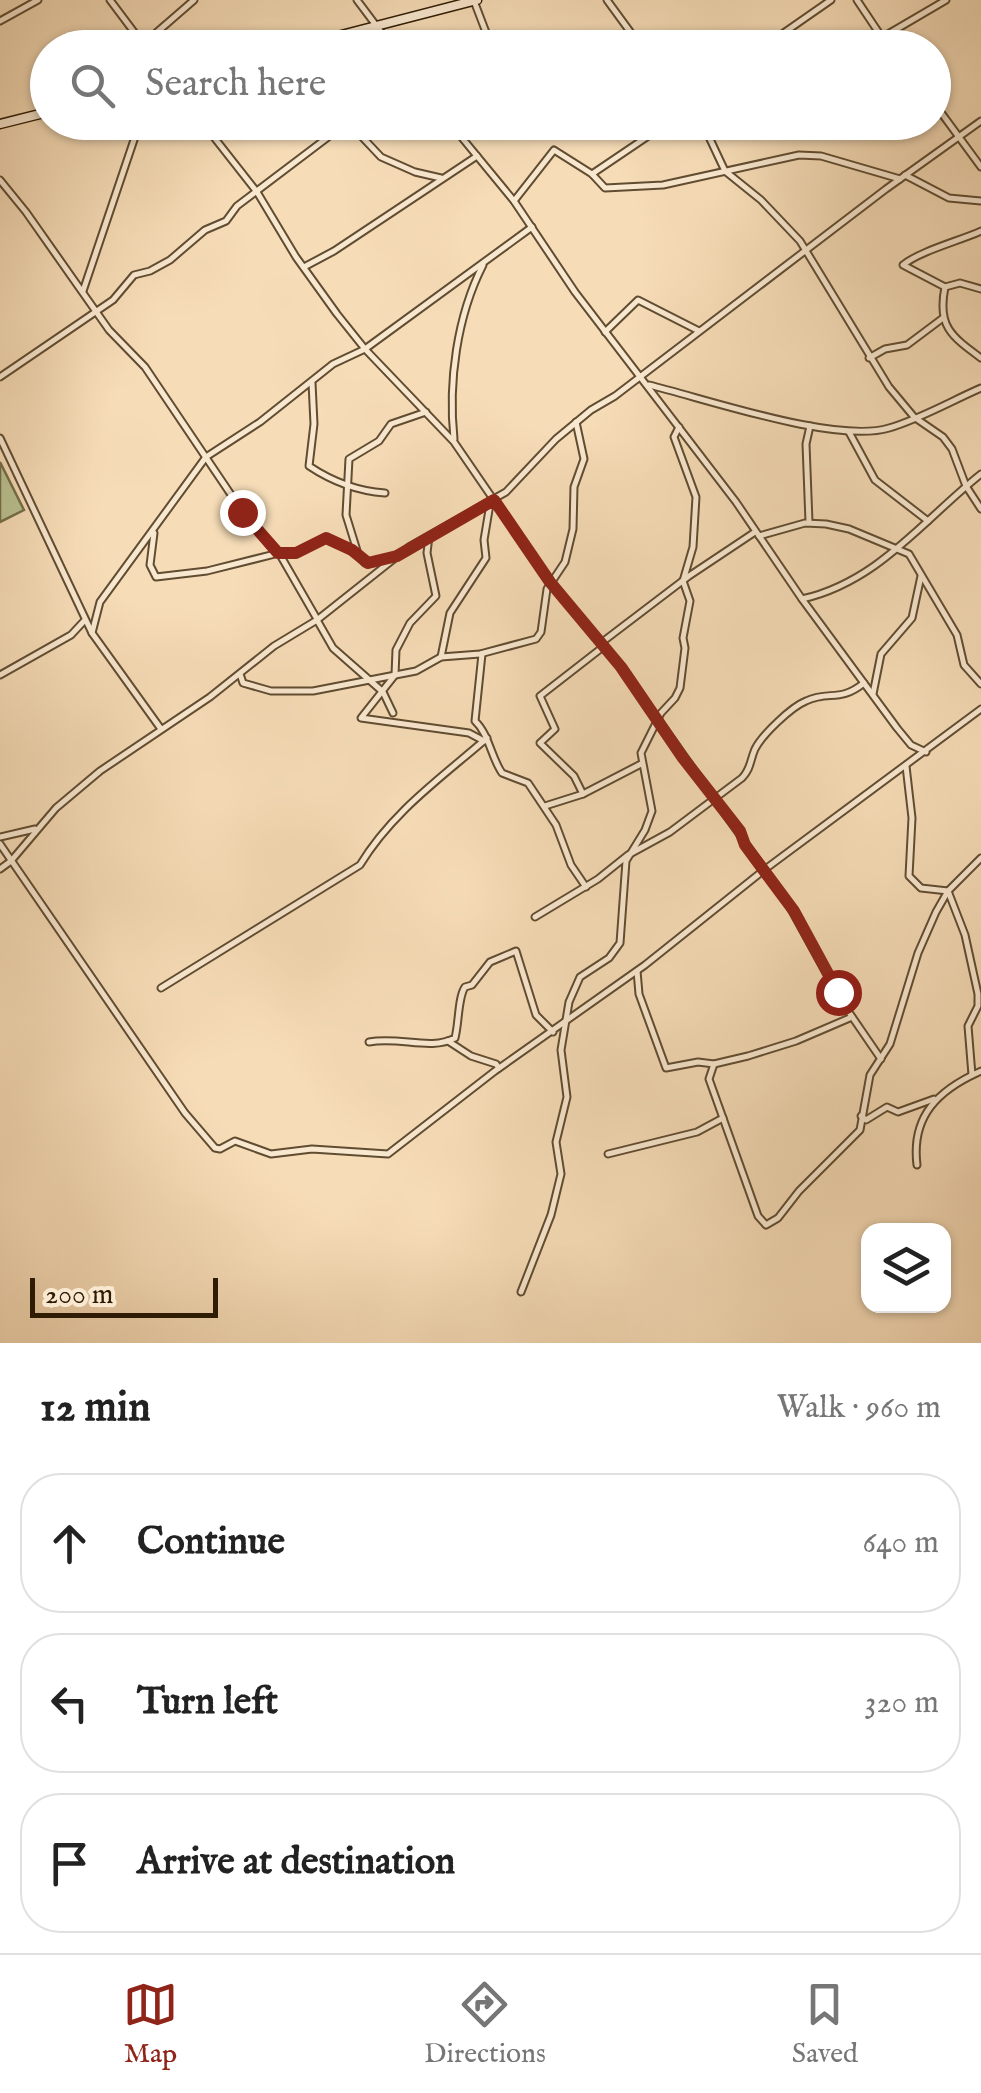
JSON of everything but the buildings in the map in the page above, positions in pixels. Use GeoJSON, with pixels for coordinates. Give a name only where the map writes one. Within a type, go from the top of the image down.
{"type":"FeatureCollection","features":[{"type":"Feature","properties":{"kind":"street"},"geometry":{"type":"LineString","coordinates":[[0,21],[38,0]]}},
{"type":"Feature","properties":{"kind":"street"},"geometry":{"type":"LineString","coordinates":[[110,0],[133,30]]}},
{"type":"Feature","properties":{"kind":"street"},"geometry":{"type":"LineString","coordinates":[[161,30],[194,0]]}},
{"type":"Feature","properties":{"kind":"street"},"geometry":{"type":"LineString","coordinates":[[356,0],[381,30]]}},
{"type":"Feature","properties":{"kind":"street"},"geometry":{"type":"LineString","coordinates":[[608,0],[629,30]]}},
{"type":"Feature","properties":{"kind":"street"},"geometry":{"type":"LineString","coordinates":[[788,30],[831,0]]}},
{"type":"Feature","properties":{"kind":"street"},"geometry":{"type":"LineString","coordinates":[[857,0],[877,30]]}},
{"type":"Feature","properties":{"kind":"street"},"geometry":{"type":"LineString","coordinates":[[904,30],[944,0]]}},
{"type":"Feature","properties":{"kind":"street"},"geometry":{"type":"LineString","coordinates":[[359,30],[472,1],[484,30]]}},
{"type":"Feature","properties":{"kind":"street"},"geometry":{"type":"LineString","coordinates":[[0,124],[30,116]]}},
{"type":"Feature","properties":{"kind":"street"},"geometry":{"type":"LineString","coordinates":[[0,869],[56,808],[100,771],[274,646],[317,620],[397,556],[506,492],[576,422],[981,121]]}},
{"type":"Feature","properties":{"kind":"street"},"geometry":{"type":"LineString","coordinates":[[951,125],[981,167]]}},
{"type":"Feature","properties":{"kind":"street"},"geometry":{"type":"LineString","coordinates":[[83,291],[119,178],[136,140]]}},
{"type":"Feature","properties":{"kind":"street"},"geometry":{"type":"LineString","coordinates":[[216,140],[257,192],[304,267],[365,349],[454,442],[550,582],[621,667],[794,911],[852,1018],[881,1059]]}},
{"type":"Feature","properties":{"kind":"street"},"geometry":{"type":"LineString","coordinates":[[0,377],[113,300],[134,274],[150,271],[182,252],[205,230],[226,221],[237,206],[326,140]]}},
{"type":"Feature","properties":{"kind":"street"},"geometry":{"type":"LineString","coordinates":[[364,140],[381,157],[441,178]]}},
{"type":"Feature","properties":{"kind":"street"},"geometry":{"type":"LineString","coordinates":[[463,140],[514,201],[638,377],[679,426],[908,742],[926,752]]}},
{"type":"Feature","properties":{"kind":"street"},"geometry":{"type":"LineString","coordinates":[[592,174],[643,140]]}},
{"type":"Feature","properties":{"kind":"street"},"geometry":{"type":"LineString","coordinates":[[710,140],[724,171],[761,200],[806,249],[869,358],[914,417],[943,437],[981,509]]}},
{"type":"Feature","properties":{"kind":"street"},"geometry":{"type":"LineString","coordinates":[[514,201],[554,150],[592,174],[598,184],[610,188],[662,185],[800,155],[820,156],[902,177],[949,198],[981,201]]}},
{"type":"Feature","properties":{"kind":"street"},"geometry":{"type":"LineString","coordinates":[[304,267],[476,156]]}},
{"type":"Feature","properties":{"kind":"street"},"geometry":{"type":"LineString","coordinates":[[0,180],[109,330],[145,367],[242,512],[278,553],[334,648],[383,692],[393,713]]}},
{"type":"Feature","properties":{"kind":"street"},"geometry":{"type":"LineString","coordinates":[[92,632],[100,602],[206,456],[312,383],[332,364],[365,349],[532,227]]}},
{"type":"Feature","properties":{"kind":"street"},"geometry":{"type":"LineString","coordinates":[[981,231],[920,254],[904,265],[945,286],[960,283],[981,289]]}},
{"type":"Feature","properties":{"kind":"street"},"geometry":{"type":"LineString","coordinates":[[454,442],[457,354],[466,302],[484,262]]}},
{"type":"Feature","properties":{"kind":"street"},"geometry":{"type":"LineString","coordinates":[[945,286],[943,318],[956,340],[981,358]]}},
{"type":"Feature","properties":{"kind":"street"},"geometry":{"type":"LineString","coordinates":[[606,332],[638,300],[699,331]]}},
{"type":"Feature","properties":{"kind":"street"},"geometry":{"type":"LineString","coordinates":[[869,358],[885,349],[907,346],[943,318]]}},
{"type":"Feature","properties":{"kind":"street"},"geometry":{"type":"LineString","coordinates":[[312,383],[314,424],[309,466],[330,480],[385,492]]}},
{"type":"Feature","properties":{"kind":"street"},"geometry":{"type":"LineString","coordinates":[[648,385],[810,426],[849,432],[892,428],[981,388]]}},
{"type":"Feature","properties":{"kind":"street"},"geometry":{"type":"LineString","coordinates":[[360,560],[346,515],[350,457],[379,441],[391,424],[426,412]]}},
{"type":"Feature","properties":{"kind":"street"},"geometry":{"type":"LineString","coordinates":[[240,674],[242,683],[254,689],[289,693],[416,671],[441,657],[482,654],[528,643],[539,636],[550,582],[566,562],[574,529],[574,488],[584,460],[576,422]]}},
{"type":"Feature","properties":{"kind":"street"},"geometry":{"type":"LineString","coordinates":[[521,1292],[552,1216],[561,1174],[556,1142],[566,1096],[561,1050],[569,1002],[580,977],[609,958],[620,943],[628,856],[651,817],[641,764],[644,744],[680,688],[690,601],[683,581],[692,547],[696,497],[674,437],[679,426]]}},
{"type":"Feature","properties":{"kind":"street"},"geometry":{"type":"LineString","coordinates":[[809,524],[806,444],[810,426]]}},
{"type":"Feature","properties":{"kind":"street"},"geometry":{"type":"LineString","coordinates":[[849,432],[875,480],[928,521]]}},
{"type":"Feature","properties":{"kind":"street"},"geometry":{"type":"LineString","coordinates":[[0,438],[85,620],[160,729]]}},
{"type":"Feature","properties":{"kind":"street"},"geometry":{"type":"LineString","coordinates":[[802,599],[860,577],[900,548],[981,474]]}},
{"type":"Feature","properties":{"kind":"street"},"geometry":{"type":"LineString","coordinates":[[441,657],[450,613],[486,558],[484,535],[492,501]]}},
{"type":"Feature","properties":{"kind":"street"},"geometry":{"type":"LineString","coordinates":[[584,794],[574,776],[540,743],[555,730],[540,696],[683,581],[757,534],[809,524],[848,529],[909,554],[957,636],[964,665],[981,684]]}},
{"type":"Feature","properties":{"kind":"street"},"geometry":{"type":"LineString","coordinates":[[155,530],[150,564],[156,577],[207,571],[278,553],[296,553],[326,538],[368,563],[397,556]]}},
{"type":"Feature","properties":{"kind":"street"},"geometry":{"type":"LineString","coordinates":[[429,536],[427,554],[436,596],[410,623],[396,650],[395,674],[361,718],[469,733],[485,739]]}},
{"type":"Feature","properties":{"kind":"street"},"geometry":{"type":"LineString","coordinates":[[873,694],[881,654],[912,618],[921,576]]}},
{"type":"Feature","properties":{"kind":"street"},"geometry":{"type":"LineString","coordinates":[[0,675],[71,635],[85,620]]}},
{"type":"Feature","properties":{"kind":"street"},"geometry":{"type":"LineString","coordinates":[[482,654],[475,721],[502,773],[528,782],[586,887]]}},
{"type":"Feature","properties":{"kind":"street"},"geometry":{"type":"LineString","coordinates":[[536,917],[670,832],[746,775],[757,746],[800,704],[847,695],[864,682]]}},
{"type":"Feature","properties":{"kind":"street"},"geometry":{"type":"LineString","coordinates":[[38,828],[0,841],[185,1113],[215,1148],[235,1141],[271,1154],[312,1149],[392,1153],[499,1068],[637,971],[764,870],[981,709]]}},
{"type":"Feature","properties":{"kind":"street"},"geometry":{"type":"LineString","coordinates":[[161,988],[360,865],[378,836],[445,771],[485,739]]}},
{"type":"Feature","properties":{"kind":"street"},"geometry":{"type":"LineString","coordinates":[[544,806],[584,794],[641,764]]}},
{"type":"Feature","properties":{"kind":"street"},"geometry":{"type":"LineString","coordinates":[[906,765],[912,818],[909,876],[921,888],[948,891]]}},
{"type":"Feature","properties":{"kind":"street"},"geometry":{"type":"LineString","coordinates":[[714,1064],[709,1079],[758,1216],[766,1224],[778,1218],[799,1191],[860,1130],[870,1075],[890,1044],[918,953],[948,891],[981,858]]}},
{"type":"Feature","properties":{"kind":"street"},"geometry":{"type":"LineString","coordinates":[[948,891],[965,935],[978,994],[978,1006],[968,1026],[972,1075]]}},
{"type":"Feature","properties":{"kind":"street"},"geometry":{"type":"LineString","coordinates":[[369,1042],[400,1038],[424,1044],[455,1038],[465,987],[472,986],[490,962],[516,951],[536,1015],[552,1032]]}},
{"type":"Feature","properties":{"kind":"street"},"geometry":{"type":"LineString","coordinates":[[637,971],[639,994],[666,1068],[698,1062],[714,1064],[796,1042],[852,1018]]}},
{"type":"Feature","properties":{"kind":"street"},"geometry":{"type":"LineString","coordinates":[[448,1042],[499,1068]]}},
{"type":"Feature","properties":{"kind":"street"},"geometry":{"type":"LineString","coordinates":[[861,1116],[866,1120],[886,1107],[898,1112],[935,1098],[981,1071]]}},
{"type":"Feature","properties":{"kind":"street"},"geometry":{"type":"LineString","coordinates":[[917,1166],[919,1126],[924,1111],[935,1098]]}},
{"type":"Feature","properties":{"kind":"street"},"geometry":{"type":"LineString","coordinates":[[608,1154],[697,1132],[723,1118]]}},
{"type":"Feature","properties":{"kind":"green space"},"geometry":{"type":"Polygon","coordinates":[[[0,462],[24,510],[0,522],[0,462]]]}},
{"type":"Feature","properties":{"kind":"route"},"geometry":{"type":"LineString","coordinates":[[242,512],[275,552],[296,553],[326,538],[368,563],[397,556],[494,500],[550,582],[621,667],[683,758],[740,831],[745,845],[794,911],[838,992]]}}]}
